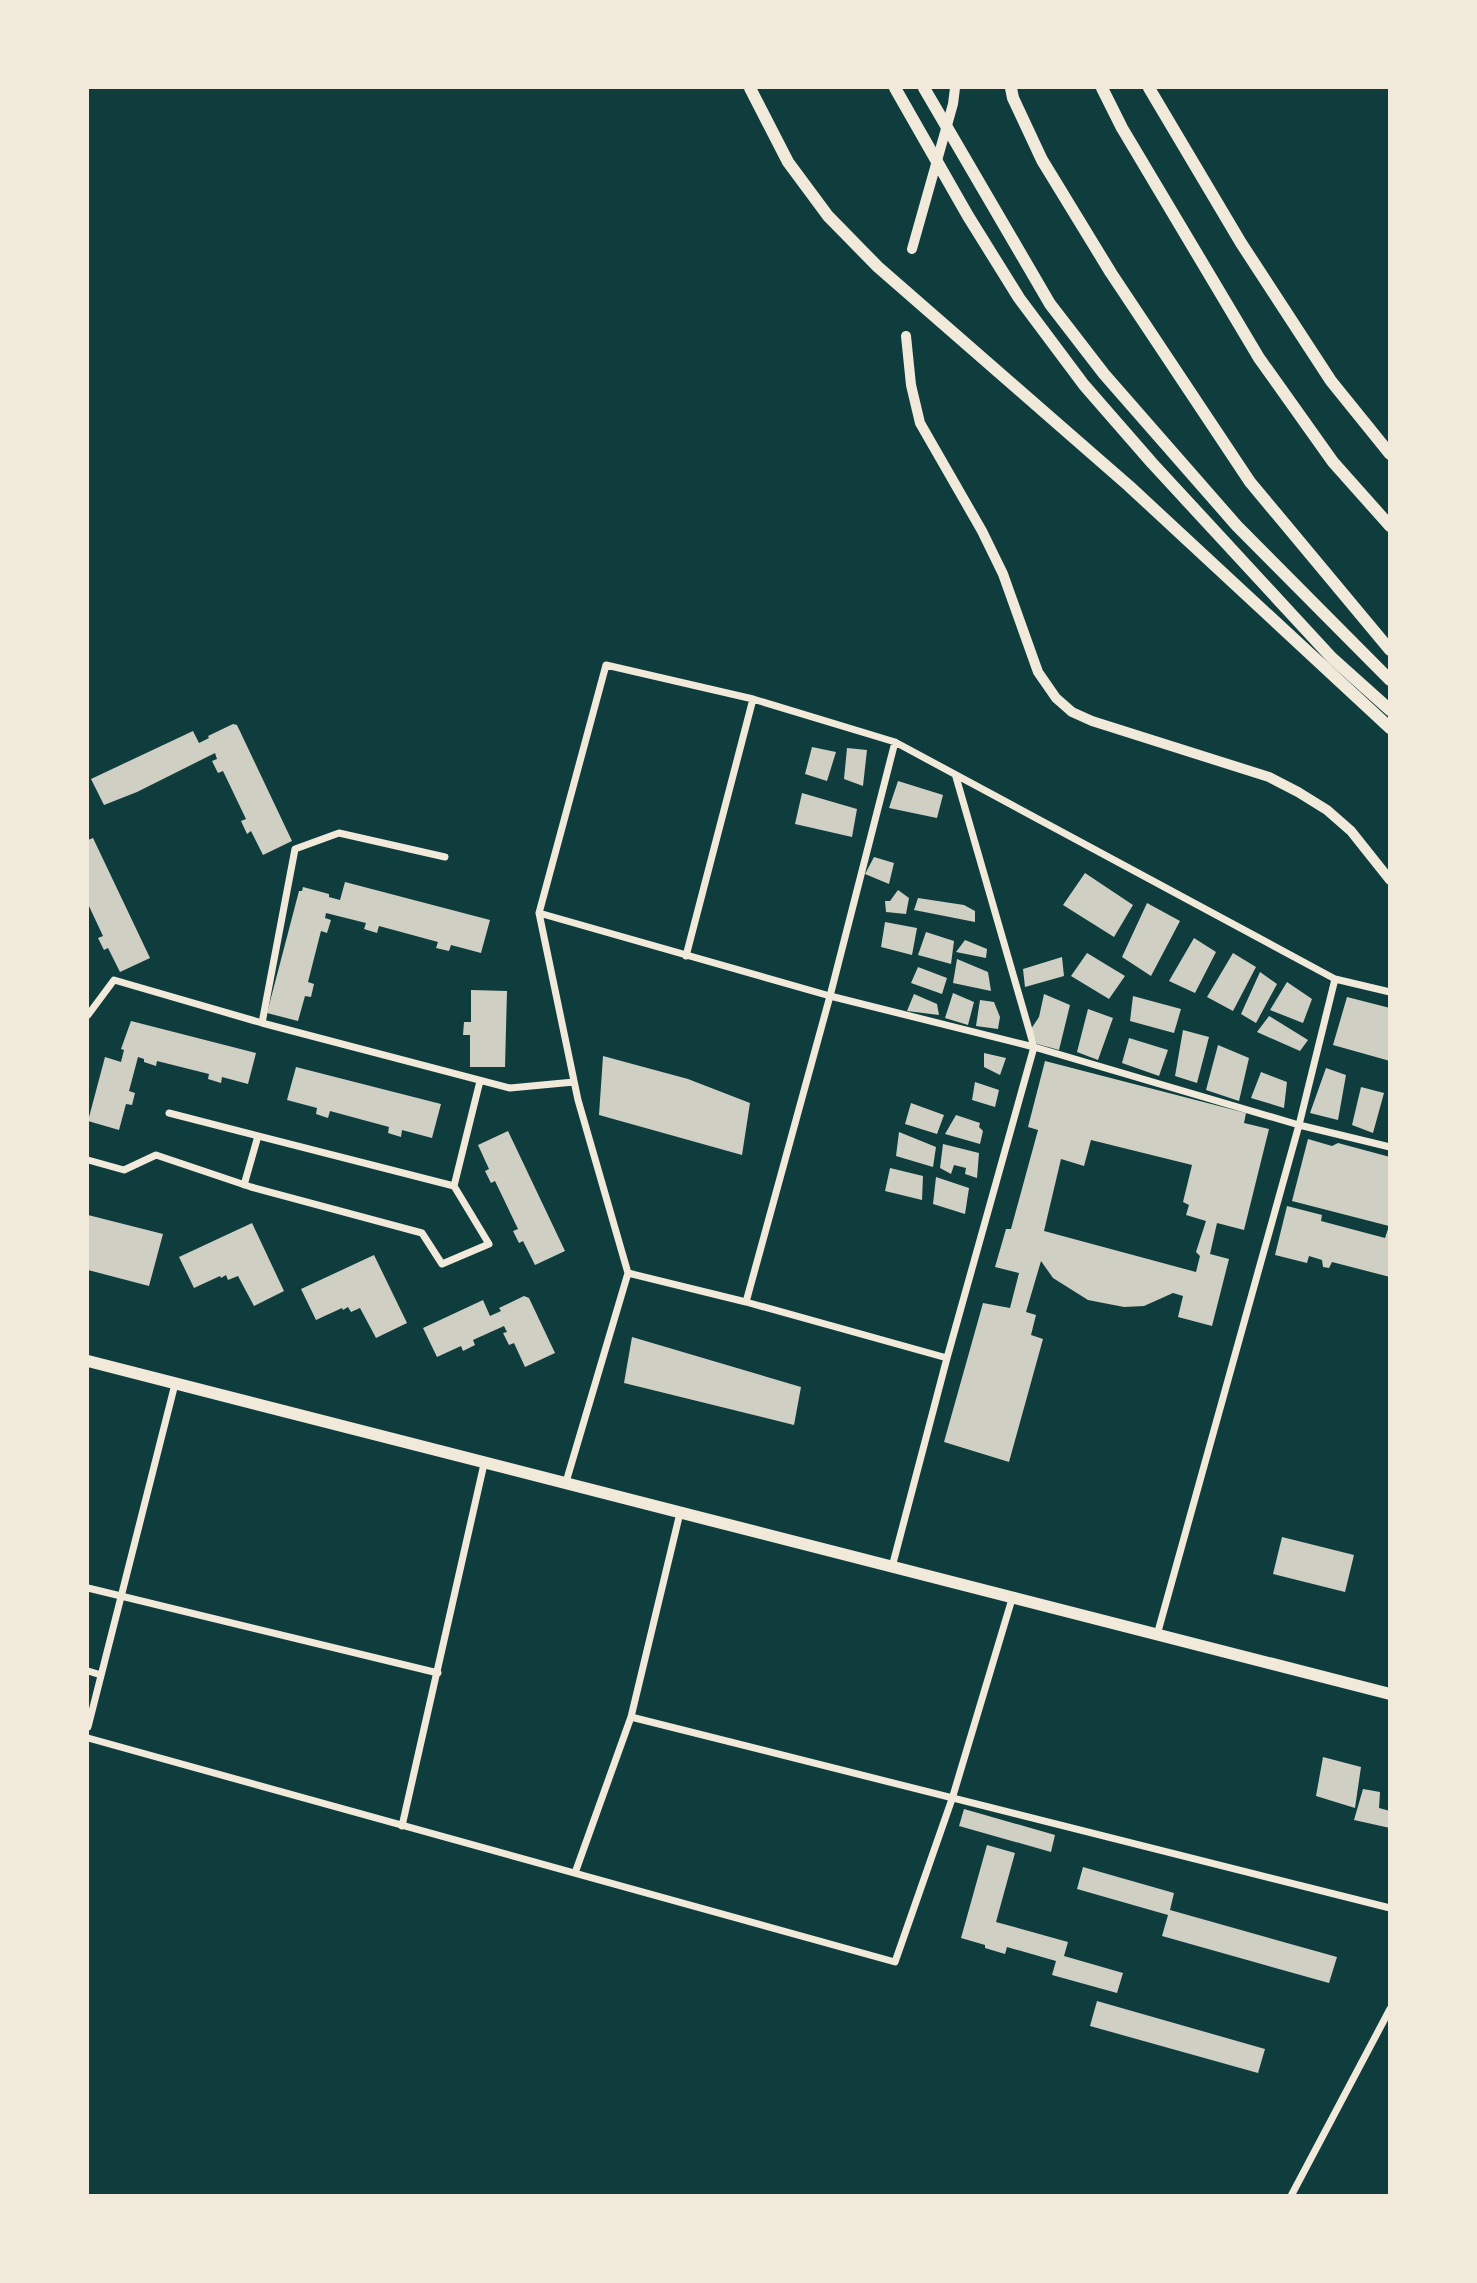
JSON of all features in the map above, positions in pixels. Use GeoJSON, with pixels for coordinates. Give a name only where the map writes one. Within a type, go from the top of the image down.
{"type":"FeatureCollection","features":[{"type":"Feature","properties":{"kind":"main road"},"geometry":{"type":"LineString","coordinates":[[750,88],[788,162],[828,216],[878,267],[1129,486],[1390,728]]}},
{"type":"Feature","properties":{"kind":"main road"},"geometry":{"type":"LineString","coordinates":[[895,88],[968,216],[1019,298],[1084,385],[1332,658],[1390,710]]}},
{"type":"Feature","properties":{"kind":"main road"},"geometry":{"type":"LineString","coordinates":[[924,88],[1050,304],[1104,374],[1237,526],[1390,680]]}},
{"type":"Feature","properties":{"kind":"main road"},"geometry":{"type":"LineString","coordinates":[[912,249],[953,104],[955,88]]}},
{"type":"Feature","properties":{"kind":"main road"},"geometry":{"type":"LineString","coordinates":[[1011,88],[1013,98],[1042,160],[1111,273],[1250,482],[1390,650]]}},
{"type":"Feature","properties":{"kind":"main road"},"geometry":{"type":"LineString","coordinates":[[1102,88],[1122,128],[1259,358],[1333,462],[1390,526]]}},
{"type":"Feature","properties":{"kind":"main road"},"geometry":{"type":"LineString","coordinates":[[1149,88],[1256,266],[1331,381],[1390,454]]}},
{"type":"Feature","properties":{"kind":"main road"},"geometry":{"type":"LineString","coordinates":[[906,337],[911,385],[920,423],[982,531],[1003,574],[1038,672],[1056,698],[1072,712],[1092,721],[1269,777],[1298,792],[1327,810],[1351,831],[1390,880]]}},
{"type":"Feature","properties":{"kind":"main road"},"geometry":{"type":"LineString","coordinates":[[88,1361],[1390,1694]]}},
{"type":"Feature","properties":{"kind":"street"},"geometry":{"type":"LineString","coordinates":[[566,1482],[628,1273],[574,1082],[539,913],[606,665],[753,699],[895,742],[1335,979],[1390,992]]}},
{"type":"Feature","properties":{"kind":"street"},"geometry":{"type":"LineString","coordinates":[[686,956],[753,699]]}},
{"type":"Feature","properties":{"kind":"street"},"geometry":{"type":"LineString","coordinates":[[746,1302],[830,996],[895,742]]}},
{"type":"Feature","properties":{"kind":"street"},"geometry":{"type":"LineString","coordinates":[[892,1567],[1034,1047],[956,776]]}},
{"type":"Feature","properties":{"kind":"street"},"geometry":{"type":"LineString","coordinates":[[262,1023],[295,849],[339,832],[445,857]]}},
{"type":"Feature","properties":{"kind":"street"},"geometry":{"type":"LineString","coordinates":[[539,913],[830,996],[1034,1047],[1299,1125],[1390,1147]]}},
{"type":"Feature","properties":{"kind":"street"},"geometry":{"type":"LineString","coordinates":[[1157,1635],[1299,1125],[1335,979]]}},
{"type":"Feature","properties":{"kind":"street"},"geometry":{"type":"LineString","coordinates":[[88,1014],[114,980],[262,1023],[510,1088],[574,1082]]}},
{"type":"Feature","properties":{"kind":"street"},"geometry":{"type":"LineString","coordinates":[[454,1186],[480,1080]]}},
{"type":"Feature","properties":{"kind":"street"},"geometry":{"type":"LineString","coordinates":[[88,1160],[124,1170],[156,1155],[244,1185],[422,1233],[442,1264],[489,1244],[454,1186],[169,1113]]}},
{"type":"Feature","properties":{"kind":"street"},"geometry":{"type":"LineString","coordinates":[[244,1185],[258,1136]]}},
{"type":"Feature","properties":{"kind":"street"},"geometry":{"type":"LineString","coordinates":[[628,1273],[746,1302],[947,1358]]}},
{"type":"Feature","properties":{"kind":"street"},"geometry":{"type":"LineString","coordinates":[[88,1727],[175,1384]]}},
{"type":"Feature","properties":{"kind":"street"},"geometry":{"type":"LineString","coordinates":[[402,1826],[484,1464]]}},
{"type":"Feature","properties":{"kind":"street"},"geometry":{"type":"LineString","coordinates":[[575,1873],[631,1717],[680,1513]]}},
{"type":"Feature","properties":{"kind":"street"},"geometry":{"type":"LineString","coordinates":[[88,1588],[438,1673]]}},
{"type":"Feature","properties":{"kind":"street"},"geometry":{"type":"LineString","coordinates":[[88,1738],[895,1962],[952,1799],[1012,1599]]}},
{"type":"Feature","properties":{"kind":"street"},"geometry":{"type":"LineString","coordinates":[[88,1671],[101,1675]]}},
{"type":"Feature","properties":{"kind":"street"},"geometry":{"type":"LineString","coordinates":[[631,1717],[1390,1908]]}},
{"type":"Feature","properties":{"kind":"street"},"geometry":{"type":"LineString","coordinates":[[1290,2196],[1390,2009]]}},
{"type":"Feature","properties":{"kind":"building"},"geometry":{"type":"Polygon","coordinates":[[[233,724],[237,725],[292,841],[263,855],[251,831],[247,834],[241,821],[246,819],[223,771],[218,773],[212,761],[217,759],[215,753],[137,792],[104,805],[91,779],[193,731],[199,743],[233,724]]]}},
{"type":"Feature","properties":{"kind":"building"},"geometry":{"type":"Polygon","coordinates":[[[812,747],[836,752],[827,781],[805,774],[812,747]]]}},
{"type":"Feature","properties":{"kind":"building"},"geometry":{"type":"Polygon","coordinates":[[[847,748],[867,750],[863,786],[844,779],[847,748]]]}},
{"type":"Feature","properties":{"kind":"building"},"geometry":{"type":"Polygon","coordinates":[[[898,781],[943,795],[937,818],[889,808],[898,781]]]}},
{"type":"Feature","properties":{"kind":"building"},"geometry":{"type":"Polygon","coordinates":[[[802,793],[857,809],[852,837],[795,824],[802,793]]]}},
{"type":"Feature","properties":{"kind":"building"},"geometry":{"type":"Polygon","coordinates":[[[93,838],[150,958],[120,972],[108,948],[104,950],[98,938],[103,936],[88,904],[88,840],[93,838]]]}},
{"type":"Feature","properties":{"kind":"building"},"geometry":{"type":"Polygon","coordinates":[[[874,857],[894,863],[889,884],[865,874],[874,857]]]}},
{"type":"Feature","properties":{"kind":"building"},"geometry":{"type":"Polygon","coordinates":[[[1085,873],[1133,905],[1114,937],[1063,905],[1085,873]]]}},
{"type":"Feature","properties":{"kind":"building"},"geometry":{"type":"Polygon","coordinates":[[[345,882],[490,920],[481,953],[451,945],[449,951],[436,948],[438,942],[379,926],[377,933],[364,929],[366,923],[326,913],[325,918],[331,920],[327,933],[321,931],[308,982],[314,984],[311,997],[305,996],[298,1021],[267,1013],[299,891],[302,891],[303,887],[340,900],[345,882]]]}},
{"type":"Feature","properties":{"kind":"building"},"geometry":{"type":"Polygon","coordinates":[[[898,890],[909,898],[906,914],[886,912],[885,901],[890,901],[898,890]]]}},
{"type":"Feature","properties":{"kind":"building"},"geometry":{"type":"Polygon","coordinates":[[[918,898],[964,905],[975,911],[975,922],[914,910],[918,898]]]}},
{"type":"Feature","properties":{"kind":"building"},"geometry":{"type":"Polygon","coordinates":[[[1147,903],[1180,921],[1151,976],[1122,957],[1147,903]]]}},
{"type":"Feature","properties":{"kind":"building"},"geometry":{"type":"Polygon","coordinates":[[[885,922],[917,928],[912,955],[881,947],[885,922]]]}},
{"type":"Feature","properties":{"kind":"building"},"geometry":{"type":"Polygon","coordinates":[[[926,932],[954,941],[951,964],[918,955],[926,932]]]}},
{"type":"Feature","properties":{"kind":"building"},"geometry":{"type":"Polygon","coordinates":[[[1194,938],[1216,952],[1195,993],[1169,981],[1194,938]]]}},
{"type":"Feature","properties":{"kind":"building"},"geometry":{"type":"Polygon","coordinates":[[[965,940],[987,949],[986,958],[956,952],[965,940]]]}},
{"type":"Feature","properties":{"kind":"building"},"geometry":{"type":"Polygon","coordinates":[[[1087,953],[1125,976],[1109,999],[1071,976],[1087,953]]]}},
{"type":"Feature","properties":{"kind":"building"},"geometry":{"type":"Polygon","coordinates":[[[1233,953],[1256,967],[1233,1011],[1207,997],[1233,953]]]}},
{"type":"Feature","properties":{"kind":"building"},"geometry":{"type":"Polygon","coordinates":[[[1062,957],[1064,976],[1025,987],[1023,969],[1062,957]]]}},
{"type":"Feature","properties":{"kind":"building"},"geometry":{"type":"Polygon","coordinates":[[[957,959],[988,972],[991,991],[953,983],[957,959]]]}},
{"type":"Feature","properties":{"kind":"building"},"geometry":{"type":"Polygon","coordinates":[[[918,967],[947,978],[942,994],[911,983],[918,967]]]}},
{"type":"Feature","properties":{"kind":"building"},"geometry":{"type":"Polygon","coordinates":[[[1260,972],[1277,984],[1256,1023],[1241,1014],[1260,972]]]}},
{"type":"Feature","properties":{"kind":"building"},"geometry":{"type":"Polygon","coordinates":[[[1287,982],[1312,999],[1303,1023],[1270,1010],[1287,982]]]}},
{"type":"Feature","properties":{"kind":"building"},"geometry":{"type":"Polygon","coordinates":[[[471,990],[507,991],[505,1067],[470,1067],[470,1035],[463,1035],[464,1022],[471,1022],[471,990]]]}},
{"type":"Feature","properties":{"kind":"building"},"geometry":{"type":"Polygon","coordinates":[[[953,993],[974,1002],[968,1025],[945,1018],[953,993]]]}},
{"type":"Feature","properties":{"kind":"building"},"geometry":{"type":"Polygon","coordinates":[[[914,994],[937,1004],[939,1015],[907,1011],[914,994]]]}},
{"type":"Feature","properties":{"kind":"building"},"geometry":{"type":"Polygon","coordinates":[[[1044,994],[1070,1005],[1059,1050],[1037,1044],[1031,1029],[1039,1017],[1044,994]]]}},
{"type":"Feature","properties":{"kind":"building"},"geometry":{"type":"Polygon","coordinates":[[[1133,996],[1181,1009],[1174,1033],[1130,1021],[1133,996]]]}},
{"type":"Feature","properties":{"kind":"building"},"geometry":{"type":"Polygon","coordinates":[[[1347,997],[1390,1008],[1390,1061],[1333,1045],[1347,997]]]}},
{"type":"Feature","properties":{"kind":"building"},"geometry":{"type":"Polygon","coordinates":[[[980,1000],[994,1002],[1000,1017],[998,1029],[976,1026],[980,1000]]]}},
{"type":"Feature","properties":{"kind":"building"},"geometry":{"type":"Polygon","coordinates":[[[1088,1009],[1113,1018],[1098,1060],[1077,1052],[1088,1009]]]}},
{"type":"Feature","properties":{"kind":"building"},"geometry":{"type":"Polygon","coordinates":[[[1269,1016],[1308,1040],[1300,1051],[1257,1032],[1269,1016]]]}},
{"type":"Feature","properties":{"kind":"building"},"geometry":{"type":"Polygon","coordinates":[[[131,1021],[256,1053],[248,1084],[222,1077],[221,1083],[208,1079],[209,1074],[157,1061],[156,1066],[138,1057],[129,1091],[135,1093],[132,1105],[126,1104],[119,1130],[88,1121],[105,1057],[121,1062],[124,1050],[121,1049],[131,1021]]]}},
{"type":"Feature","properties":{"kind":"building"},"geometry":{"type":"Polygon","coordinates":[[[1183,1030],[1209,1037],[1197,1083],[1175,1076],[1183,1030]]]}},
{"type":"Feature","properties":{"kind":"building"},"geometry":{"type":"Polygon","coordinates":[[[1129,1038],[1168,1050],[1159,1076],[1122,1063],[1129,1038]]]}},
{"type":"Feature","properties":{"kind":"building"},"geometry":{"type":"Polygon","coordinates":[[[1218,1045],[1249,1058],[1239,1101],[1206,1090],[1218,1045]]]}},
{"type":"Feature","properties":{"kind":"building"},"geometry":{"type":"Polygon","coordinates":[[[984,1053],[1006,1058],[1000,1075],[984,1067],[984,1053]]]}},
{"type":"Feature","properties":{"kind":"building"},"geometry":{"type":"Polygon","coordinates":[[[603,1056],[688,1079],[750,1103],[742,1155],[599,1115],[603,1056]]]}},
{"type":"Feature","properties":{"kind":"building"},"geometry":{"type":"Polygon","coordinates":[[[1045,1061],[1246,1113],[1244,1123],[1269,1129],[1244,1230],[1217,1223],[1210,1254],[1229,1259],[1212,1326],[1178,1317],[1183,1296],[1173,1293],[1144,1306],[1124,1307],[1088,1300],[1053,1278],[1041,1261],[1026,1312],[1036,1315],[1031,1335],[1043,1339],[1009,1462],[944,1442],[983,1303],[1010,1308],[1019,1273],[995,1267],[1006,1229],[1011,1229],[1038,1130],[1028,1127],[1045,1061]],[[1091,1140],[1084,1166],[1061,1159],[1044,1231],[1196,1272],[1200,1256],[1196,1252],[1206,1221],[1186,1215],[1189,1205],[1183,1202],[1192,1165],[1091,1140]]]}},
{"type":"Feature","properties":{"kind":"building"},"geometry":{"type":"Polygon","coordinates":[[[296,1067],[441,1104],[432,1138],[402,1130],[401,1137],[388,1133],[389,1127],[330,1111],[328,1118],[316,1114],[317,1108],[287,1100],[296,1067]]]}},
{"type":"Feature","properties":{"kind":"building"},"geometry":{"type":"Polygon","coordinates":[[[1326,1068],[1346,1075],[1338,1120],[1310,1113],[1326,1068]]]}},
{"type":"Feature","properties":{"kind":"building"},"geometry":{"type":"Polygon","coordinates":[[[1261,1072],[1287,1082],[1284,1108],[1251,1098],[1261,1072]]]}},
{"type":"Feature","properties":{"kind":"building"},"geometry":{"type":"Polygon","coordinates":[[[975,1082],[999,1090],[995,1107],[972,1100],[975,1082]]]}},
{"type":"Feature","properties":{"kind":"building"},"geometry":{"type":"Polygon","coordinates":[[[1361,1087],[1384,1093],[1373,1133],[1352,1125],[1361,1087]]]}},
{"type":"Feature","properties":{"kind":"building"},"geometry":{"type":"Polygon","coordinates":[[[911,1103],[944,1115],[937,1134],[905,1124],[911,1103]]]}},
{"type":"Feature","properties":{"kind":"building"},"geometry":{"type":"Polygon","coordinates":[[[956,1115],[980,1123],[979,1127],[983,1131],[980,1144],[945,1134],[956,1115]]]}},
{"type":"Feature","properties":{"kind":"building"},"geometry":{"type":"Polygon","coordinates":[[[508,1131],[565,1251],[535,1265],[523,1241],[519,1243],[513,1231],[518,1229],[495,1181],[491,1183],[485,1171],[489,1169],[478,1145],[508,1131]]]}},
{"type":"Feature","properties":{"kind":"building"},"geometry":{"type":"Polygon","coordinates":[[[899,1132],[936,1147],[933,1167],[896,1156],[899,1132]]]}},
{"type":"Feature","properties":{"kind":"building"},"geometry":{"type":"Polygon","coordinates":[[[1308,1139],[1332,1146],[1338,1143],[1390,1157],[1390,1277],[1332,1262],[1329,1268],[1323,1267],[1322,1260],[1309,1256],[1307,1263],[1275,1255],[1287,1206],[1322,1215],[1321,1221],[1385,1238],[1389,1226],[1292,1201],[1308,1139]]]}},
{"type":"Feature","properties":{"kind":"building"},"geometry":{"type":"Polygon","coordinates":[[[943,1144],[979,1153],[977,1178],[965,1174],[966,1168],[954,1165],[951,1174],[940,1168],[943,1144]]]}},
{"type":"Feature","properties":{"kind":"building"},"geometry":{"type":"Polygon","coordinates":[[[890,1168],[923,1176],[922,1200],[885,1191],[890,1168]]]}},
{"type":"Feature","properties":{"kind":"building"},"geometry":{"type":"Polygon","coordinates":[[[936,1177],[969,1188],[965,1214],[933,1204],[936,1177]]]}},
{"type":"Feature","properties":{"kind":"building"},"geometry":{"type":"Polygon","coordinates":[[[88,1215],[163,1234],[149,1286],[88,1270],[88,1215]]]}},
{"type":"Feature","properties":{"kind":"building"},"geometry":{"type":"Polygon","coordinates":[[[252,1223],[284,1291],[254,1306],[238,1276],[228,1280],[226,1275],[221,1278],[220,1276],[194,1288],[179,1257],[252,1223]]]}},
{"type":"Feature","properties":{"kind":"building"},"geometry":{"type":"Polygon","coordinates":[[[374,1255],[407,1323],[376,1338],[360,1308],[351,1312],[348,1307],[343,1310],[342,1308],[316,1320],[301,1289],[374,1255]]]}},
{"type":"Feature","properties":{"kind":"building"},"geometry":{"type":"Polygon","coordinates":[[[524,1296],[529,1298],[555,1353],[525,1367],[514,1343],[509,1345],[503,1333],[507,1332],[504,1326],[473,1340],[475,1345],[463,1351],[461,1346],[437,1357],[423,1328],[483,1300],[490,1316],[501,1311],[499,1308],[524,1296]]]}},
{"type":"Feature","properties":{"kind":"building"},"geometry":{"type":"Polygon","coordinates":[[[632,1337],[801,1387],[794,1425],[624,1383],[632,1337]]]}},
{"type":"Feature","properties":{"kind":"building"},"geometry":{"type":"Polygon","coordinates":[[[1282,1537],[1354,1555],[1345,1592],[1273,1574],[1282,1537]]]}},
{"type":"Feature","properties":{"kind":"building"},"geometry":{"type":"Polygon","coordinates":[[[1323,1757],[1361,1767],[1355,1808],[1316,1796],[1323,1757]]]}},
{"type":"Feature","properties":{"kind":"building"},"geometry":{"type":"Polygon","coordinates":[[[1363,1789],[1380,1792],[1379,1808],[1390,1811],[1390,1828],[1354,1820],[1363,1789]]]}},
{"type":"Feature","properties":{"kind":"building"},"geometry":{"type":"Polygon","coordinates":[[[964,1809],[1055,1835],[1051,1852],[959,1826],[964,1809]]]}},
{"type":"Feature","properties":{"kind":"building"},"geometry":{"type":"Polygon","coordinates":[[[987,1845],[1015,1853],[996,1922],[1068,1942],[1064,1956],[1123,1973],[1117,1993],[1052,1975],[1056,1961],[1007,1947],[1005,1954],[961,1938],[987,1845]]]}},
{"type":"Feature","properties":{"kind":"building"},"geometry":{"type":"Polygon","coordinates":[[[1083,1867],[1174,1893],[1170,1910],[1337,1957],[1329,1983],[1162,1936],[1168,1915],[1077,1889],[1083,1867]]]}},
{"type":"Feature","properties":{"kind":"building"},"geometry":{"type":"Polygon","coordinates":[[[1097,2001],[1265,2049],[1258,2073],[1090,2026],[1097,2001]]]}}]}
